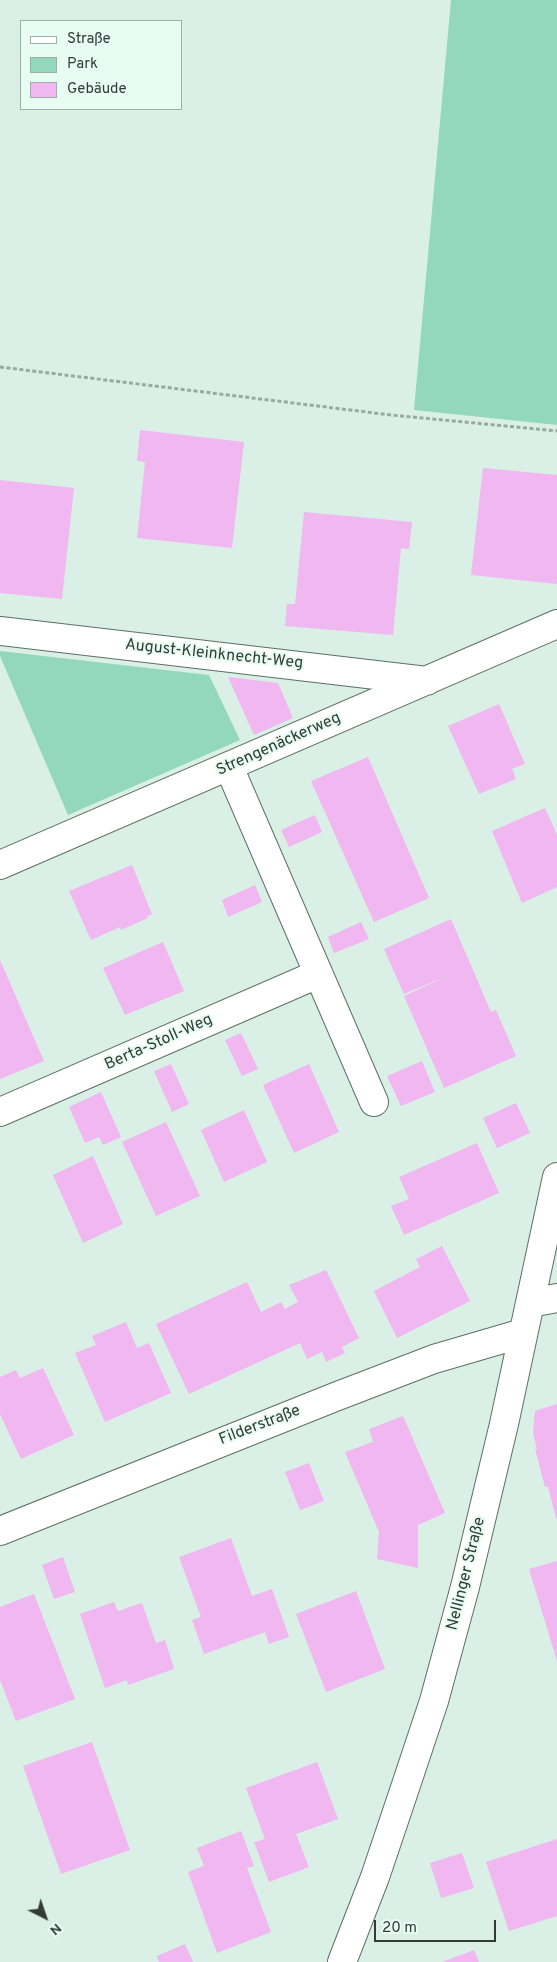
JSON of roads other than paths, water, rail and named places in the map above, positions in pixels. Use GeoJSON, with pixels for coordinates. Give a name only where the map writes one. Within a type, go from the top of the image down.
{"type":"FeatureCollection","features":[{"type":"Feature","properties":{"kind":"street","name":"Strengenäckerweg"},"geometry":{"type":"LineString","coordinates":[[0,865],[557,624]]}},
{"type":"Feature","properties":{"kind":"street","name":"August-Kleinknecht-Weg"},"geometry":{"type":"LineString","coordinates":[[0,631],[427,680]]}},
{"type":"Feature","properties":{"kind":"street"},"geometry":{"type":"LineString","coordinates":[[229,767],[374,1102]]}},
{"type":"Feature","properties":{"kind":"street","name":"Berta-Stoll-Weg"},"geometry":{"type":"LineString","coordinates":[[0,1112],[318,974]]}},
{"type":"Feature","properties":{"kind":"street","name":"Nellinger Straße"},"geometry":{"type":"LineString","coordinates":[[342,1962],[375,1877],[434,1701],[465,1587],[557,1177]]}},
{"type":"Feature","properties":{"kind":"street"},"geometry":{"type":"LineString","coordinates":[[530,1303],[557,1298]]}},
{"type":"Feature","properties":{"kind":"street","name":"Filderstraße"},"geometry":{"type":"LineString","coordinates":[[0,1531],[353,1390],[441,1357],[523,1333]]}}]}
